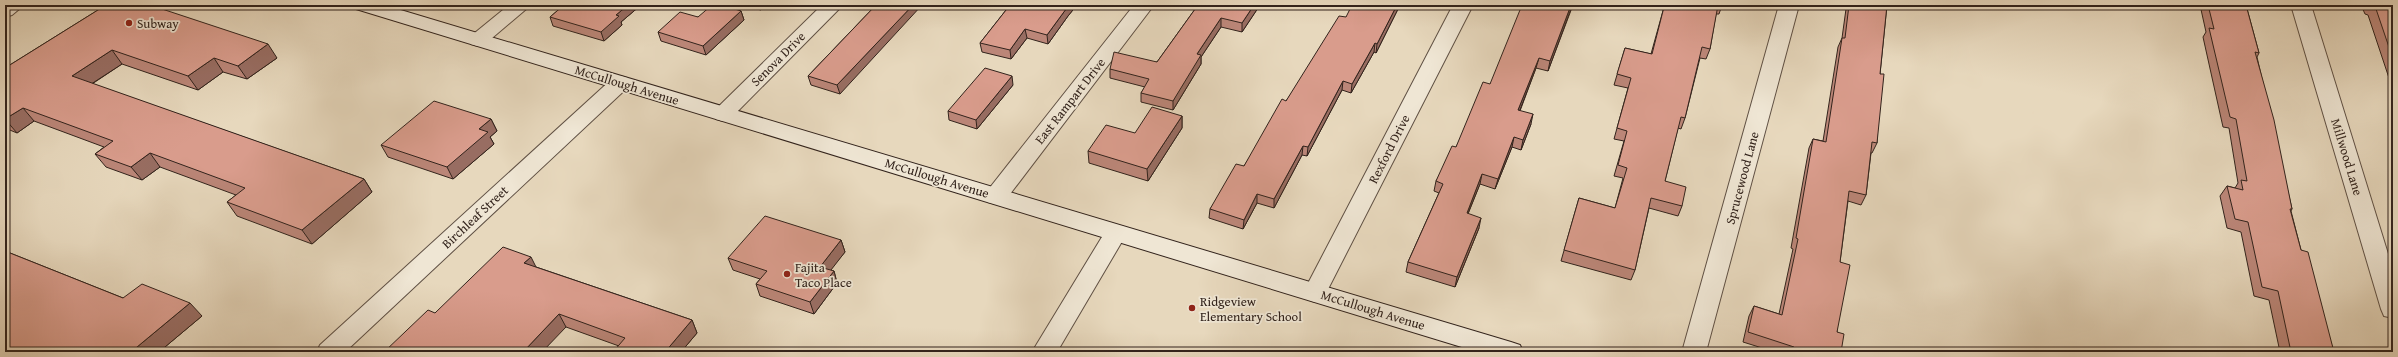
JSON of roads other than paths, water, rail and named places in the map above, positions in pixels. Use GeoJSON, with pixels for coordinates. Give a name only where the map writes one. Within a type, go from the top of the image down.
{"type":"FeatureCollection","features":[{"type":"Feature","properties":{"kind":"street"},"geometry":{"type":"LineString","coordinates":[[5,11],[14,5]]}},
{"type":"Feature","properties":{"kind":"street","name":"McCullough Avenue"},"geometry":{"type":"LineString","coordinates":[[363,5],[1511,352]]}},
{"type":"Feature","properties":{"kind":"street"},"geometry":{"type":"LineString","coordinates":[[478,40],[521,5]]}},
{"type":"Feature","properties":{"kind":"street","name":"Senova Drive"},"geometry":{"type":"LineString","coordinates":[[723,114],[833,5]]}},
{"type":"Feature","properties":{"kind":"street","name":"East Rampart Drive"},"geometry":{"type":"LineString","coordinates":[[996,196],[1144,5]]}},
{"type":"Feature","properties":{"kind":"street","name":"Rexford Drive"},"geometry":{"type":"LineString","coordinates":[[1314,293],[1463,5]]}},
{"type":"Feature","properties":{"kind":"street","name":"Sprucewood Lane"},"geometry":{"type":"LineString","coordinates":[[1694,352],[1789,5]]}},
{"type":"Feature","properties":{"kind":"street","name":"Millwood Lane"},"geometry":{"type":"LineString","coordinates":[[2300,5],[2393,309]]}},
{"type":"Feature","properties":{"kind":"street","name":"Birchleaf Street"},"geometry":{"type":"LineString","coordinates":[[330,352],[620,83]]}},
{"type":"Feature","properties":{"kind":"street"},"geometry":{"type":"LineString","coordinates":[[1044,352],[1116,232]]}},
{"type":"Feature","properties":{"kind":"place","name":"Subway"},"geometry":{"type":"Point","coordinates":[129,23]}},
{"type":"Feature","properties":{"kind":"place","name":"Fajita Taco Place"},"geometry":{"type":"Point","coordinates":[787,274]}},
{"type":"Feature","properties":{"kind":"place","name":"Ridgeview Elementary School"},"geometry":{"type":"Point","coordinates":[1192,308]}}]}
